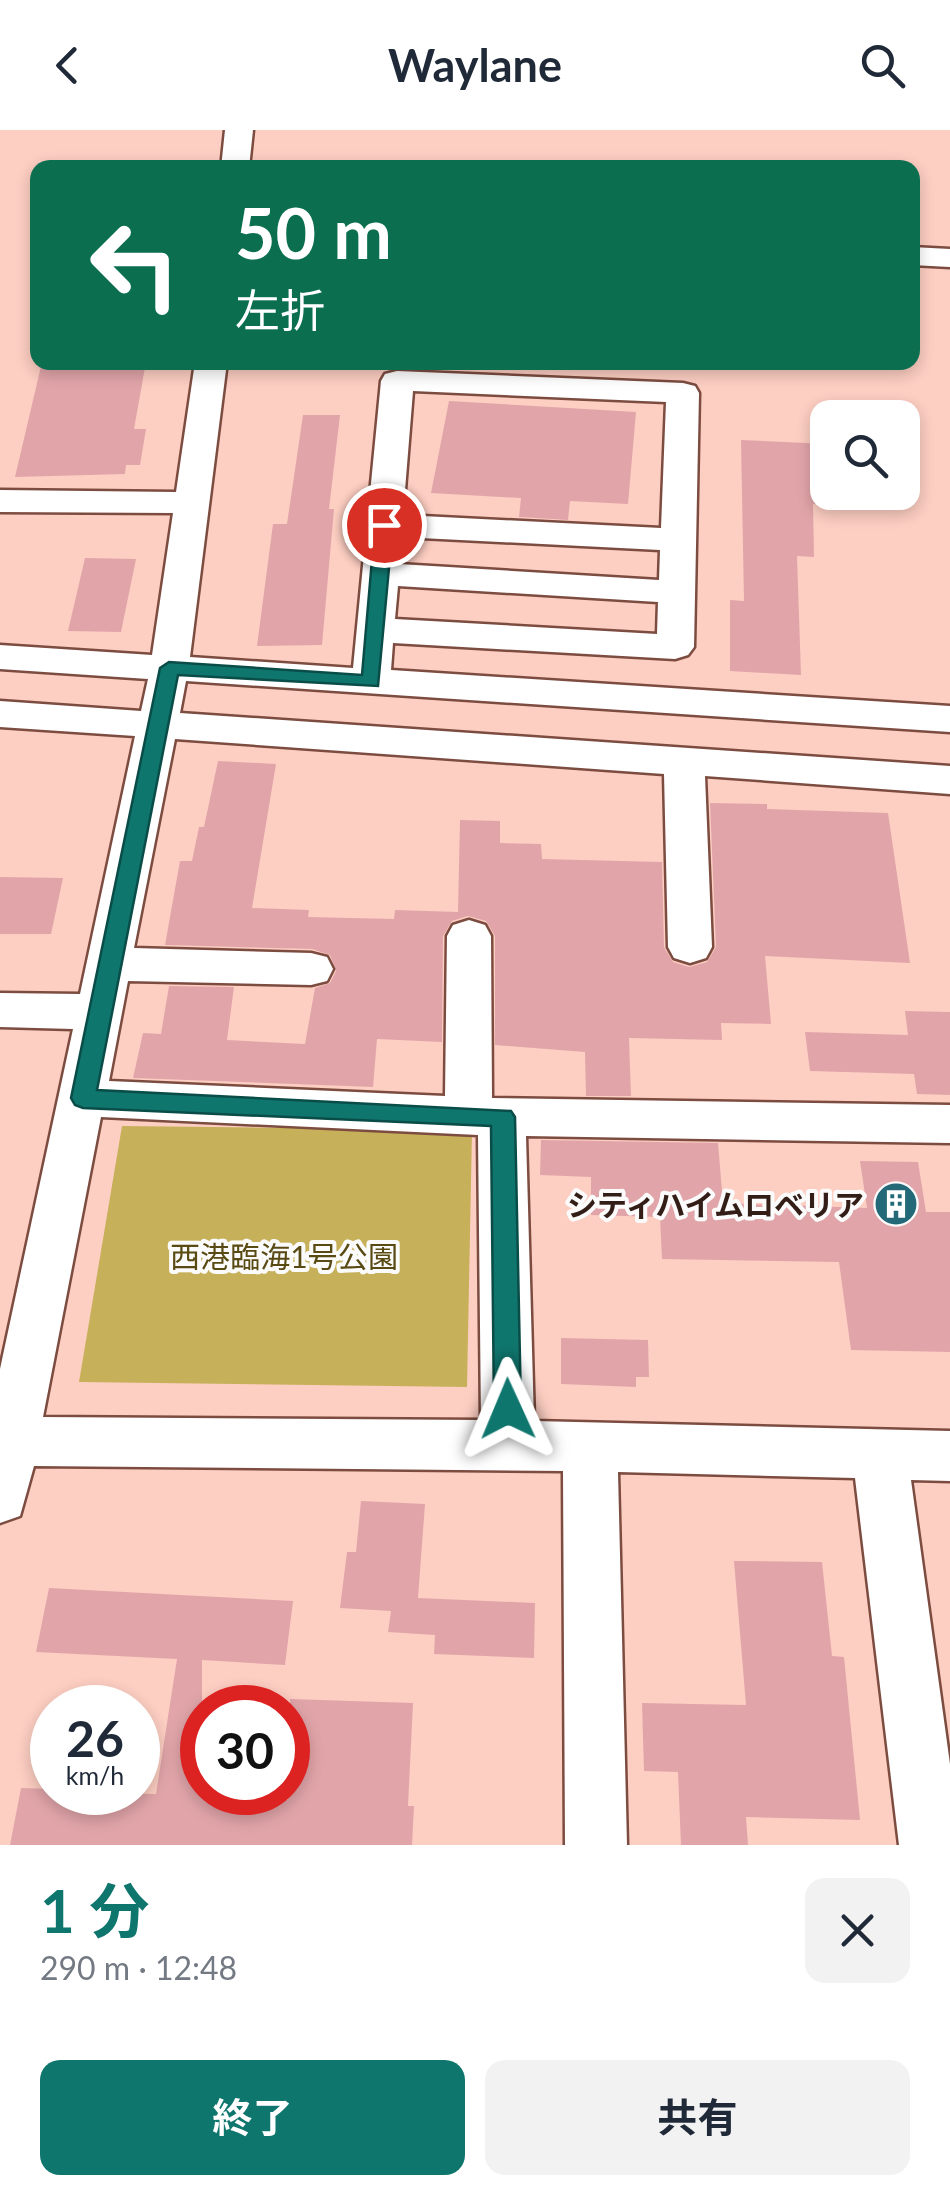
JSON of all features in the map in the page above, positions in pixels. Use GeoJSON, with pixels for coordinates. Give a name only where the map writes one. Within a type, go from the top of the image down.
{"type":"FeatureCollection","features":[{"type":"Feature","properties":{"kind":"street"},"geometry":{"type":"LineString","coordinates":[[235,160],[239,130]]}},
{"type":"Feature","properties":{"kind":"street"},"geometry":{"type":"LineString","coordinates":[[920,256],[950,258]]}},
{"type":"Feature","properties":{"kind":"street"},"geometry":{"type":"LineString","coordinates":[[0,1498],[6,1441],[83,1098],[169,668],[210,370]]}},
{"type":"Feature","properties":{"kind":"street"},"geometry":{"type":"LineString","coordinates":[[371,682],[396,382],[684,393],[675,647],[376,630]]}},
{"type":"Feature","properties":{"kind":"street"},"geometry":{"type":"LineString","coordinates":[[0,501],[194,503]]}},
{"type":"Feature","properties":{"kind":"street"},"geometry":{"type":"LineString","coordinates":[[384,525],[678,540]]}},
{"type":"Feature","properties":{"kind":"street"},"geometry":{"type":"LineString","coordinates":[[583,642],[594,537]]}},
{"type":"Feature","properties":{"kind":"street"},"geometry":{"type":"LineString","coordinates":[[380,574],[677,592]]}},
{"type":"Feature","properties":{"kind":"street"},"geometry":{"type":"LineString","coordinates":[[0,656],[950,720]]}},
{"type":"Feature","properties":{"kind":"street"},"geometry":{"type":"LineString","coordinates":[[0,714],[950,780]]}},
{"type":"Feature","properties":{"kind":"street"},"geometry":{"type":"LineString","coordinates":[[684,761],[690,947]]}},
{"type":"Feature","properties":{"kind":"street"},"geometry":{"type":"LineString","coordinates":[[469,936],[486,1116],[508,1446]]}},
{"type":"Feature","properties":{"kind":"street"},"geometry":{"type":"LineString","coordinates":[[111,964],[311,969]]}},
{"type":"Feature","properties":{"kind":"street"},"geometry":{"type":"LineString","coordinates":[[0,1010],[101,1012]]}},
{"type":"Feature","properties":{"kind":"street"},"geometry":{"type":"LineString","coordinates":[[83,1098],[486,1116],[950,1124]]}},
{"type":"Feature","properties":{"kind":"street"},"geometry":{"type":"LineString","coordinates":[[6,1441],[950,1456]]}},
{"type":"Feature","properties":{"kind":"street"},"geometry":{"type":"LineString","coordinates":[[590,1448],[596,1845]]}},
{"type":"Feature","properties":{"kind":"street"},"geometry":{"type":"LineString","coordinates":[[880,1455],[930,1845]]}},
{"type":"Feature","properties":{"kind":"green space","name":"西港臨海1号公園"},"geometry":{"type":"Polygon","coordinates":[[[122,1126],[472,1130],[467,1387],[79,1382],[122,1126]]]}},
{"type":"Feature","properties":{"kind":"building"},"geometry":{"type":"Polygon","coordinates":[[[40,370],[145,370],[134,429],[146,429],[140,465],[126,465],[125,474],[15,477],[40,370]]]}},
{"type":"Feature","properties":{"kind":"building"},"geometry":{"type":"Polygon","coordinates":[[[449,401],[636,412],[628,504],[570,501],[568,520],[519,517],[521,498],[431,493],[449,401]]]}},
{"type":"Feature","properties":{"kind":"building"},"geometry":{"type":"Polygon","coordinates":[[[303,415],[340,415],[329,509],[334,509],[322,645],[257,646],[273,524],[287,524],[303,415]]]}},
{"type":"Feature","properties":{"kind":"building"},"geometry":{"type":"Polygon","coordinates":[[[741,440],[810,443],[814,557],[797,556],[801,675],[730,671],[730,600],[744,601],[741,440]]]}},
{"type":"Feature","properties":{"kind":"building"},"geometry":{"type":"Polygon","coordinates":[[[85,558],[136,559],[121,632],[68,631],[85,558]]]}},
{"type":"Feature","properties":{"kind":"building"},"geometry":{"type":"Polygon","coordinates":[[[218,761],[276,764],[252,908],[309,910],[308,917],[394,919],[395,910],[458,912],[460,820],[500,821],[500,843],[541,844],[542,859],[662,862],[664,947],[673,962],[689,967],[707,962],[716,947],[710,803],[888,813],[910,963],[765,956],[771,1024],[721,1023],[722,1040],[629,1038],[631,1096],[586,1096],[585,1052],[495,1045],[495,936],[486,921],[468,916],[452,921],[443,936],[442,1042],[377,1039],[373,1087],[133,1078],[143,1033],[161,1034],[169,986],[234,987],[227,1040],[305,1044],[315,988],[330,983],[336,971],[330,955],[312,949],[165,945],[180,861],[192,861],[199,827],[204,827],[218,761]]]}},
{"type":"Feature","properties":{"kind":"building"},"geometry":{"type":"Polygon","coordinates":[[[0,877],[63,878],[51,934],[0,934],[0,877]]]}},
{"type":"Feature","properties":{"kind":"building"},"geometry":{"type":"Polygon","coordinates":[[[905,1011],[950,1012],[950,1095],[917,1094],[914,1074],[810,1071],[805,1032],[908,1035],[905,1011]]]}},
{"type":"Feature","properties":{"kind":"building"},"geometry":{"type":"Polygon","coordinates":[[[541,1140],[718,1143],[723,1203],[867,1208],[860,1161],[918,1162],[926,1212],[950,1212],[950,1352],[851,1350],[839,1262],[662,1259],[660,1217],[591,1215],[591,1177],[540,1175],[541,1140]]]}},
{"type":"Feature","properties":{"kind":"building"},"geometry":{"type":"Polygon","coordinates":[[[561,1338],[648,1340],[649,1377],[636,1377],[636,1387],[561,1384],[561,1338]]]}},
{"type":"Feature","properties":{"kind":"building"},"geometry":{"type":"Polygon","coordinates":[[[361,1501],[425,1504],[418,1598],[535,1603],[534,1658],[434,1654],[435,1635],[388,1632],[391,1611],[340,1608],[347,1552],[356,1552],[361,1501]]]}},
{"type":"Feature","properties":{"kind":"building"},"geometry":{"type":"Polygon","coordinates":[[[734,1561],[822,1562],[832,1656],[844,1657],[860,1820],[746,1817],[748,1845],[681,1845],[678,1772],[644,1771],[642,1703],[746,1705],[734,1561]]]}},
{"type":"Feature","properties":{"kind":"building"},"geometry":{"type":"Polygon","coordinates":[[[49,1588],[293,1601],[285,1665],[202,1660],[202,1685],[180,1685],[180,1815],[310,1815],[310,1700],[413,1703],[408,1806],[414,1806],[412,1845],[10,1845],[21,1788],[30,1788],[30,1815],[160,1815],[160,1768],[177,1659],[36,1652],[49,1588]]]}},
{"type":"Feature","properties":{"kind":"place","name":"シティハイムロベリア"},"geometry":{"type":"Point","coordinates":[896,1204]}},
{"type":"Feature","properties":{"kind":"route"},"geometry":{"type":"LineString","coordinates":[[384,525],[371,682],[169,668],[83,1098],[502,1117],[508,1409]]}}]}
